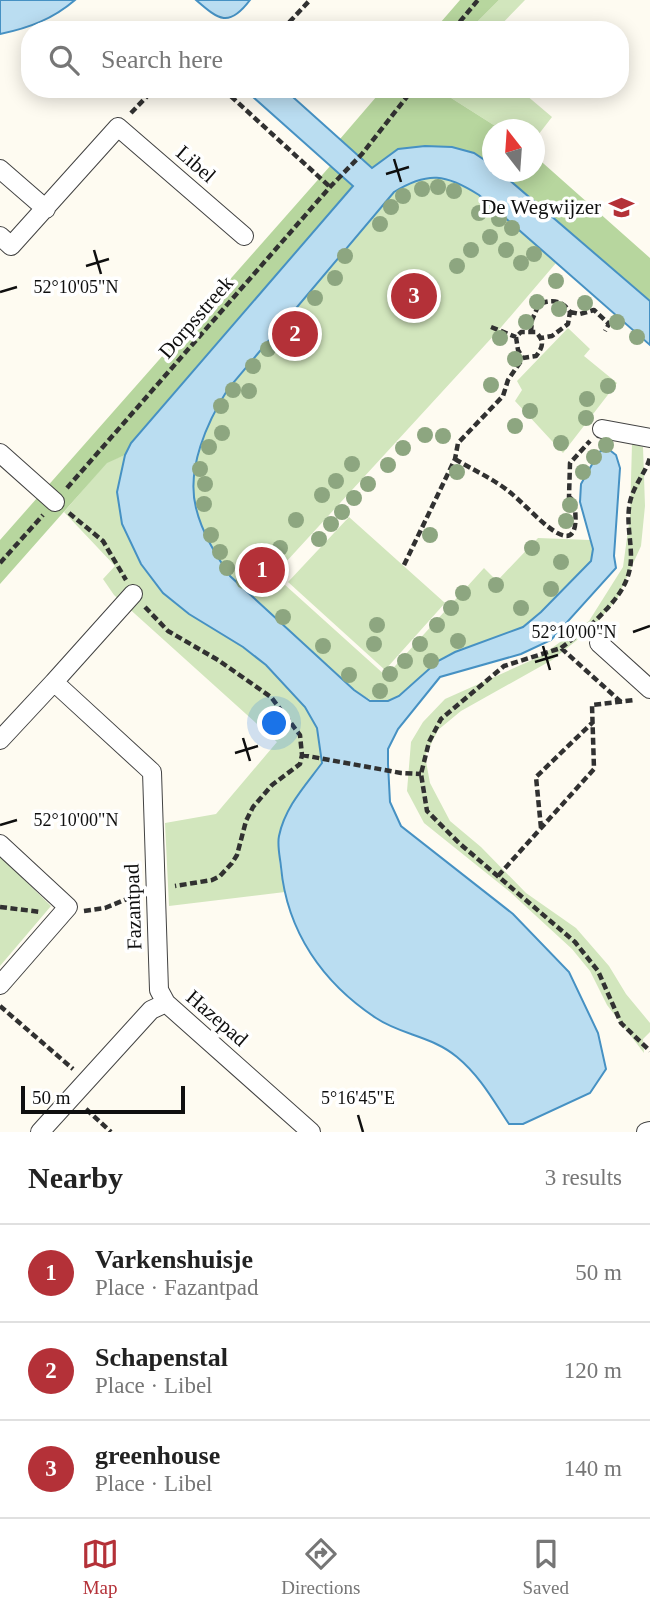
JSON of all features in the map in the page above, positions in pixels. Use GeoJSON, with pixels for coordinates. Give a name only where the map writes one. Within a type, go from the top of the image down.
{"type":"FeatureCollection","features":[{"type":"Feature","properties":{"kind":"street"},"geometry":{"type":"LineString","coordinates":[[0,236],[12,246],[118,127]]}},
{"type":"Feature","properties":{"kind":"street","name":"Libel"},"geometry":{"type":"LineString","coordinates":[[118,127],[244,236]]}},
{"type":"Feature","properties":{"kind":"street"},"geometry":{"type":"LineString","coordinates":[[0,169],[46,209]]}},
{"type":"Feature","properties":{"kind":"street"},"geometry":{"type":"LineString","coordinates":[[602,429],[650,438]]}},
{"type":"Feature","properties":{"kind":"street"},"geometry":{"type":"LineString","coordinates":[[0,453],[55,502]]}},
{"type":"Feature","properties":{"kind":"street"},"geometry":{"type":"LineString","coordinates":[[0,740],[133,594]]}},
{"type":"Feature","properties":{"kind":"street"},"geometry":{"type":"LineString","coordinates":[[599,643],[645,694]]}},
{"type":"Feature","properties":{"kind":"street","name":"Fazantpad"},"geometry":{"type":"LineString","coordinates":[[54,682],[152,772],[159,990],[166,1003]]}},
{"type":"Feature","properties":{"kind":"street"},"geometry":{"type":"LineString","coordinates":[[0,844],[68,907],[0,985]]}},
{"type":"Feature","properties":{"kind":"street","name":"Hazepad"},"geometry":{"type":"LineString","coordinates":[[40,1132],[151,1010],[166,1003],[311,1132]]}},
{"type":"Feature","properties":{"kind":"path"},"geometry":{"type":"LineString","coordinates":[[290,21],[310,0]]}},
{"type":"Feature","properties":{"kind":"path"},"geometry":{"type":"LineString","coordinates":[[460,21],[478,0]]}},
{"type":"Feature","properties":{"kind":"path"},"geometry":{"type":"LineString","coordinates":[[118,127],[145,98]]}},
{"type":"Feature","properties":{"kind":"path"},"geometry":{"type":"LineString","coordinates":[[233,98],[330,187]]}},
{"type":"Feature","properties":{"kind":"path","name":"Dorpsstreek"},"geometry":{"type":"LineString","coordinates":[[0,563],[362,154],[406,98]]}},
{"type":"Feature","properties":{"kind":"path"},"geometry":{"type":"LineString","coordinates":[[516,337],[522,332],[531,332],[541,338],[552,336],[568,324],[570,312],[566,305],[557,300],[539,304],[534,313],[531,332]]}},
{"type":"Feature","properties":{"kind":"path"},"geometry":{"type":"LineString","coordinates":[[570,312],[580,314],[594,310],[609,324],[605,331]]}},
{"type":"Feature","properties":{"kind":"path"},"geometry":{"type":"LineString","coordinates":[[491,327],[516,337]]}},
{"type":"Feature","properties":{"kind":"path"},"geometry":{"type":"LineString","coordinates":[[516,337],[518,350],[523,358]]}},
{"type":"Feature","properties":{"kind":"path"},"geometry":{"type":"LineString","coordinates":[[404,565],[455,459],[458,443],[503,396],[508,380],[523,358],[536,356],[543,345],[541,338]]}},
{"type":"Feature","properties":{"kind":"path"},"geometry":{"type":"LineString","coordinates":[[455,459],[511,493],[548,528],[561,536],[567,536],[574,532],[577,526],[574,500],[569,497],[570,463],[602,429]]}},
{"type":"Feature","properties":{"kind":"path"},"geometry":{"type":"LineString","coordinates":[[650,457],[636,483],[630,503],[628,523],[631,556],[624,588],[591,625],[561,648],[504,666],[441,719],[429,742],[421,774],[427,811],[459,843],[575,942],[598,971],[621,1023],[650,1051]]}},
{"type":"Feature","properties":{"kind":"path"},"geometry":{"type":"LineString","coordinates":[[0,907],[63,914],[105,908],[155,890],[212,880],[227,870],[237,855],[246,821],[253,807],[272,785],[300,764],[302,755],[300,735],[271,698],[218,660],[168,631],[133,594],[103,541],[55,502]]}},
{"type":"Feature","properties":{"kind":"path"},"geometry":{"type":"LineString","coordinates":[[561,648],[621,702]]}},
{"type":"Feature","properties":{"kind":"path"},"geometry":{"type":"LineString","coordinates":[[498,876],[594,769],[592,705],[621,702],[645,694]]}},
{"type":"Feature","properties":{"kind":"path"},"geometry":{"type":"LineString","coordinates":[[541,829],[536,777],[593,722]]}},
{"type":"Feature","properties":{"kind":"path"},"geometry":{"type":"LineString","coordinates":[[302,755],[401,773],[421,774]]}},
{"type":"Feature","properties":{"kind":"path"},"geometry":{"type":"LineString","coordinates":[[0,1006],[87,1080]]}},
{"type":"Feature","properties":{"kind":"path"},"geometry":{"type":"LineString","coordinates":[[72,1097],[111,1132]]}},
{"type":"Feature","properties":{"kind":"green space"},"geometry":{"type":"Polygon","coordinates":[[[460,0],[499,0],[478,21],[442,21],[460,0]]]}},
{"type":"Feature","properties":{"kind":"green space"},"geometry":{"type":"Polygon","coordinates":[[[499,0],[525,0],[505,21],[478,21],[499,0]]]}},
{"type":"Feature","properties":{"kind":"green space"},"geometry":{"type":"Polygon","coordinates":[[[375,98],[451,98],[484,119],[482,119],[482,158],[474,153],[452,147],[425,146],[398,149],[372,168],[340,139],[375,98]]]}},
{"type":"Feature","properties":{"kind":"green space"},"geometry":{"type":"Polygon","coordinates":[[[451,98],[530,98],[552,117],[545,126],[545,119],[484,119],[451,98]]]}},
{"type":"Feature","properties":{"kind":"green space"},"geometry":{"type":"Polygon","coordinates":[[[331,165],[354,186],[131,443],[125,455],[107,463],[0,584],[0,540],[331,165]]]}},
{"type":"Feature","properties":{"kind":"green space"},"geometry":{"type":"Polygon","coordinates":[[[545,165],[650,258],[650,301],[512,182],[545,182],[545,165]]]}},
{"type":"Feature","properties":{"kind":"green space"},"geometry":{"type":"Polygon","coordinates":[[[438,177],[457,181],[479,195],[556,263],[497,332],[274,575],[386,676],[484,568],[497,581],[538,538],[590,540],[592,556],[587,568],[570,586],[522,628],[448,655],[432,665],[401,695],[378,702],[354,690],[230,576],[202,526],[196,508],[194,478],[200,446],[228,390],[394,192],[423,178],[438,177]]]}},
{"type":"Feature","properties":{"kind":"green space"},"geometry":{"type":"Polygon","coordinates":[[[415,274],[429,284],[435,296],[430,308],[416,318],[402,306],[394,294],[398,283],[415,274]]]}},
{"type":"Feature","properties":{"kind":"green space"},"geometry":{"type":"Polygon","coordinates":[[[568,328],[590,349],[584,356],[617,383],[563,453],[515,401],[522,390],[517,381],[568,328]]]}},
{"type":"Feature","properties":{"kind":"green space"},"geometry":{"type":"Polygon","coordinates":[[[632,444],[643,447],[645,506],[641,546],[617,599],[591,629],[552,660],[461,711],[438,730],[425,756],[430,783],[450,821],[481,847],[526,893],[576,928],[609,966],[626,994],[650,1023],[650,1032],[643,1039],[644,1053],[607,1005],[590,971],[572,949],[510,892],[424,823],[407,791],[411,742],[423,722],[445,699],[541,656],[589,621],[623,567],[630,516],[632,444]]]}},
{"type":"Feature","properties":{"kind":"green space"},"geometry":{"type":"Polygon","coordinates":[[[125,455],[117,492],[122,524],[141,564],[163,593],[189,614],[266,664],[305,707],[317,729],[322,763],[290,808],[280,836],[280,870],[285,892],[169,906],[165,823],[216,814],[277,742],[114,595],[103,579],[115,566],[64,512],[107,462],[125,455]]]}},
{"type":"Feature","properties":{"kind":"green space"},"geometry":{"type":"Polygon","coordinates":[[[349,517],[445,603],[385,670],[288,582],[349,517]]]}},
{"type":"Feature","properties":{"kind":"green space"},"geometry":{"type":"Polygon","coordinates":[[[0,856],[51,906],[0,966],[0,856]]]}},
{"type":"Feature","properties":{"kind":"water"},"geometry":{"type":"Polygon","coordinates":[[[0,0],[75,0],[42,21],[21,21],[21,29],[0,34],[0,0]]]}},
{"type":"Feature","properties":{"kind":"water"},"geometry":{"type":"Polygon","coordinates":[[[196,0],[250,0],[236,15],[224,18],[196,0]]]}},
{"type":"Feature","properties":{"kind":"water"},"geometry":{"type":"Polygon","coordinates":[[[254,98],[294,98],[372,168],[398,149],[452,147],[474,153],[482,158],[482,182],[512,182],[650,301],[650,345],[479,195],[447,179],[427,178],[406,185],[394,192],[228,389],[200,446],[194,478],[196,508],[202,526],[230,576],[354,690],[370,701],[388,701],[399,696],[438,661],[523,627],[591,561],[593,549],[580,502],[581,484],[599,452],[607,448],[616,455],[620,468],[614,556],[616,568],[551,640],[521,654],[440,677],[398,729],[388,749],[390,802],[401,826],[513,914],[569,972],[598,1033],[606,1069],[590,1093],[523,1124],[509,1124],[479,1080],[457,1057],[437,1044],[376,1018],[340,989],[311,954],[291,913],[278,843],[282,825],[291,806],[322,763],[317,728],[305,707],[266,665],[243,647],[189,614],[163,593],[141,564],[122,524],[117,492],[125,455],[131,443],[353,186],[254,98]]]}},
{"type":"Feature","properties":{"kind":"place","name":"De Wegwijzer"},"geometry":{"type":"Point","coordinates":[621,207]}},
{"type":"Feature","properties":{"kind":"place","name":"greenhouse"},"geometry":{"type":"Point","coordinates":[414,296]}},
{"type":"Feature","properties":{"kind":"place","name":"Schapenstal"},"geometry":{"type":"Point","coordinates":[295,334]}},
{"type":"Feature","properties":{"kind":"place","name":"Varkenshuisje"},"geometry":{"type":"Point","coordinates":[262,570]}}]}
